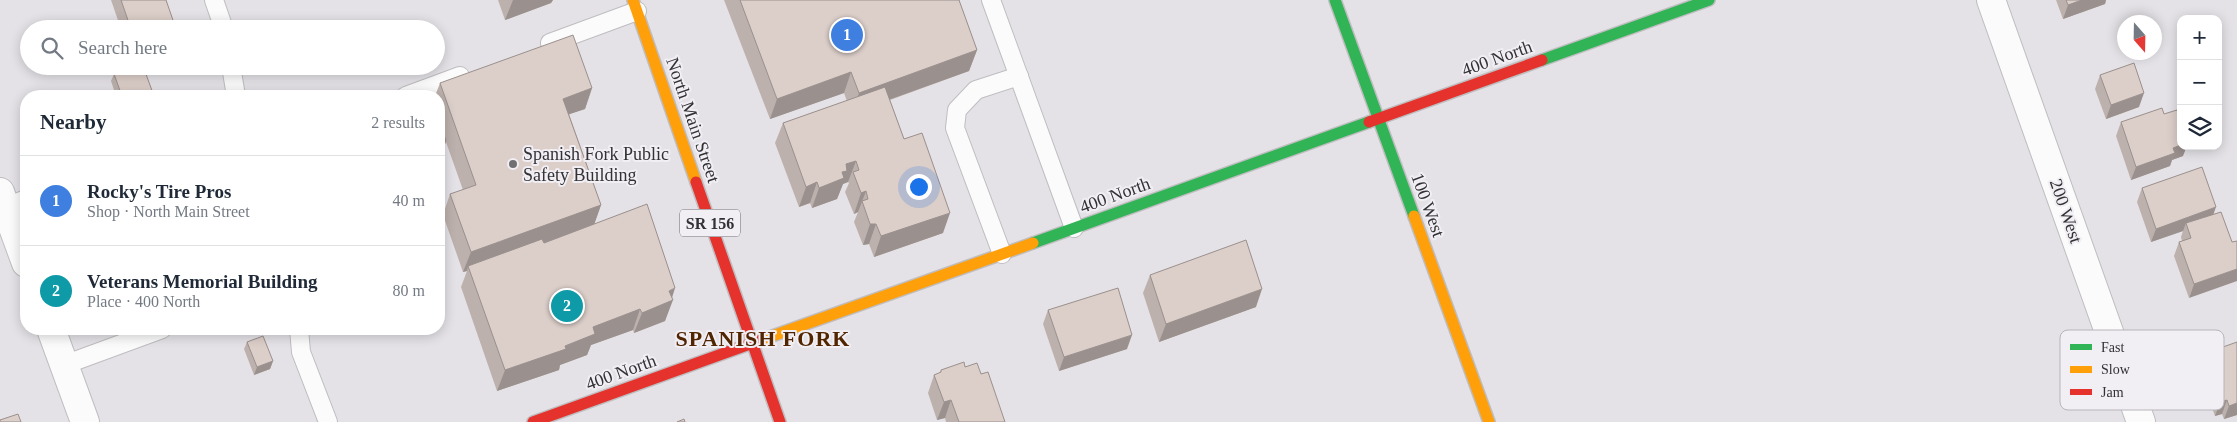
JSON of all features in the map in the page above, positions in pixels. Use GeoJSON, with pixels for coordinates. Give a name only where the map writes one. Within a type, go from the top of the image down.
{"type":"FeatureCollection","features":[{"type":"Feature","properties":{"kind":"main road","name":"100 West"},"geometry":{"type":"LineString","coordinates":[[1335,0],[1488,422]]}},
{"type":"Feature","properties":{"kind":"main road","name":"400 North"},"geometry":{"type":"LineString","coordinates":[[533,422],[1709,0]]}},
{"type":"Feature","properties":{"kind":"main road","name":"North Main Street"},"geometry":{"type":"LineString","coordinates":[[635,6],[780,422]]}},
{"type":"Feature","properties":{"kind":"street","name":"200 West"},"geometry":{"type":"LineString","coordinates":[[1991,0],[2108,330]]}},
{"type":"Feature","properties":{"kind":"street"},"geometry":{"type":"LineString","coordinates":[[11,199],[20,237]]}},
{"type":"Feature","properties":{"kind":"street"},"geometry":{"type":"LineString","coordinates":[[53,335],[85,422]]}},
{"type":"Feature","properties":{"kind":"street","name":"200 West"},"geometry":{"type":"LineString","coordinates":[[2136,410],[2140,422]]}},
{"type":"Feature","properties":{"kind":"lane"},"geometry":{"type":"LineString","coordinates":[[214,0],[221,20]]}},
{"type":"Feature","properties":{"kind":"lane"},"geometry":{"type":"LineString","coordinates":[[991,0],[1074,228]]}},
{"type":"Feature","properties":{"kind":"lane"},"geometry":{"type":"LineString","coordinates":[[530,51],[635,6]]}},
{"type":"Feature","properties":{"kind":"lane"},"geometry":{"type":"LineString","coordinates":[[422,90],[477,70]]}},
{"type":"Feature","properties":{"kind":"lane"},"geometry":{"type":"LineString","coordinates":[[232,75],[235,90]]}},
{"type":"Feature","properties":{"kind":"lane"},"geometry":{"type":"LineString","coordinates":[[1002,254],[955,128],[957,110],[976,90],[1019,76]]}},
{"type":"Feature","properties":{"kind":"lane"},"geometry":{"type":"LineString","coordinates":[[64,365],[146,335]]}},
{"type":"Feature","properties":{"kind":"lane"},"geometry":{"type":"LineString","coordinates":[[300,335],[301,352],[328,422]]}},
{"type":"Feature","properties":{"kind":"building"},"geometry":{"type":"Polygon","coordinates":[[[121,0],[166,0],[173,20],[128,20],[121,0]]]}},
{"type":"Feature","properties":{"kind":"building"},"geometry":{"type":"Polygon","coordinates":[[[740,0],[959,0],[977,50],[859,93],[851,72],[777,99],[740,0]]]}},
{"type":"Feature","properties":{"kind":"building"},"geometry":{"type":"Polygon","coordinates":[[[2066,0],[2082,0],[2068,5],[2066,0]]]}},
{"type":"Feature","properties":{"kind":"building","name":"Spanish Fork Public Safety Building"},"geometry":{"type":"Polygon","coordinates":[[[573,35],[592,88],[563,99],[601,205],[471,252],[450,194],[476,185],[445,97],[445,90],[442,90],[440,83],[573,35]]]}},
{"type":"Feature","properties":{"kind":"building"},"geometry":{"type":"Polygon","coordinates":[[[2134,63],[2144,93],[2111,105],[2100,75],[2134,63]]]}},
{"type":"Feature","properties":{"kind":"building"},"geometry":{"type":"Polygon","coordinates":[[[114,75],[146,75],[152,90],[120,90],[114,75]]]}},
{"type":"Feature","properties":{"kind":"building"},"geometry":{"type":"Polygon","coordinates":[[[885,87],[904,139],[922,133],[950,213],[881,236],[876,224],[870,224],[862,201],[868,199],[866,191],[861,193],[853,172],[859,170],[856,161],[846,164],[847,171],[842,172],[844,178],[819,188],[817,182],[806,187],[783,123],[885,87]]]}},
{"type":"Feature","properties":{"kind":"building"},"geometry":{"type":"Polygon","coordinates":[[[2162,108],[2164,114],[2177,110],[2177,146],[2173,148],[2175,153],[2136,167],[2121,122],[2162,108]]]}},
{"type":"Feature","properties":{"kind":"building"},"geometry":{"type":"Polygon","coordinates":[[[2202,167],[2216,207],[2156,229],[2142,188],[2202,167]]]}},
{"type":"Feature","properties":{"kind":"building"},"geometry":{"type":"Polygon","coordinates":[[[647,204],[675,288],[669,291],[673,300],[642,313],[640,309],[593,327],[595,334],[565,346],[566,349],[505,370],[468,266],[542,239],[544,243],[647,204]]]}},
{"type":"Feature","properties":{"kind":"building"},"geometry":{"type":"Polygon","coordinates":[[[2221,212],[2232,242],[2237,241],[2237,269],[2194,284],[2179,242],[2191,238],[2186,223],[2221,212]]]}},
{"type":"Feature","properties":{"kind":"building"},"geometry":{"type":"Polygon","coordinates":[[[1246,240],[1262,289],[1166,324],[1150,275],[1246,240]]]}},
{"type":"Feature","properties":{"kind":"building"},"geometry":{"type":"Polygon","coordinates":[[[1118,288],[1132,335],[1064,357],[1048,310],[1118,288]]]}},
{"type":"Feature","properties":{"kind":"building"},"geometry":{"type":"Polygon","coordinates":[[[263,336],[273,361],[257,367],[247,342],[263,336]]]}},
{"type":"Feature","properties":{"kind":"building"},"geometry":{"type":"Polygon","coordinates":[[[2237,342],[2237,403],[2229,406],[2227,400],[2224,401],[2224,347],[2237,342]]]}},
{"type":"Feature","properties":{"kind":"building"},"geometry":{"type":"Polygon","coordinates":[[[964,362],[965,367],[977,363],[981,374],[988,372],[1005,422],[959,422],[951,400],[944,402],[934,375],[941,372],[941,370],[964,362]]]}},
{"type":"Feature","properties":{"kind":"building"},"geometry":{"type":"Polygon","coordinates":[[[18,414],[21,422],[0,422],[0,420],[18,414]]]}},
{"type":"Feature","properties":{"kind":"traffic: fast"},"geometry":{"type":"LineString","coordinates":[[1335,0],[1414,216]]}},
{"type":"Feature","properties":{"kind":"traffic: fast"},"geometry":{"type":"LineString","coordinates":[[1542,60],[1709,0]]}},
{"type":"Feature","properties":{"kind":"traffic: fast"},"geometry":{"type":"LineString","coordinates":[[1033,243],[1369,122]]}},
{"type":"Feature","properties":{"kind":"traffic: slow"},"geometry":{"type":"LineString","coordinates":[[633,0],[696,182]]}},
{"type":"Feature","properties":{"kind":"traffic: slow"},"geometry":{"type":"LineString","coordinates":[[1414,216],[1489,422]]}},
{"type":"Feature","properties":{"kind":"traffic: slow"},"geometry":{"type":"LineString","coordinates":[[761,340],[1033,243]]}},
{"type":"Feature","properties":{"kind":"traffic: jam"},"geometry":{"type":"LineString","coordinates":[[1369,122],[1542,60]]}},
{"type":"Feature","properties":{"kind":"traffic: jam"},"geometry":{"type":"LineString","coordinates":[[696,182],[780,422]]}},
{"type":"Feature","properties":{"kind":"traffic: jam"},"geometry":{"type":"LineString","coordinates":[[533,422],[761,340]]}},
{"type":"Feature","properties":{"kind":"place","name":"Rocky's Tire Pros"},"geometry":{"type":"Point","coordinates":[847,35]}},
{"type":"Feature","properties":{"kind":"place","name":"Spanish Fork Public Safety Building"},"geometry":{"type":"Point","coordinates":[513,164]}},
{"type":"Feature","properties":{"kind":"place","name":"Veterans Memorial Building"},"geometry":{"type":"Point","coordinates":[567,306]}},
{"type":"Feature","properties":{"kind":"district","name":"SPANISH FORK"},"geometry":{"type":"Point","coordinates":[763,338]}}]}
